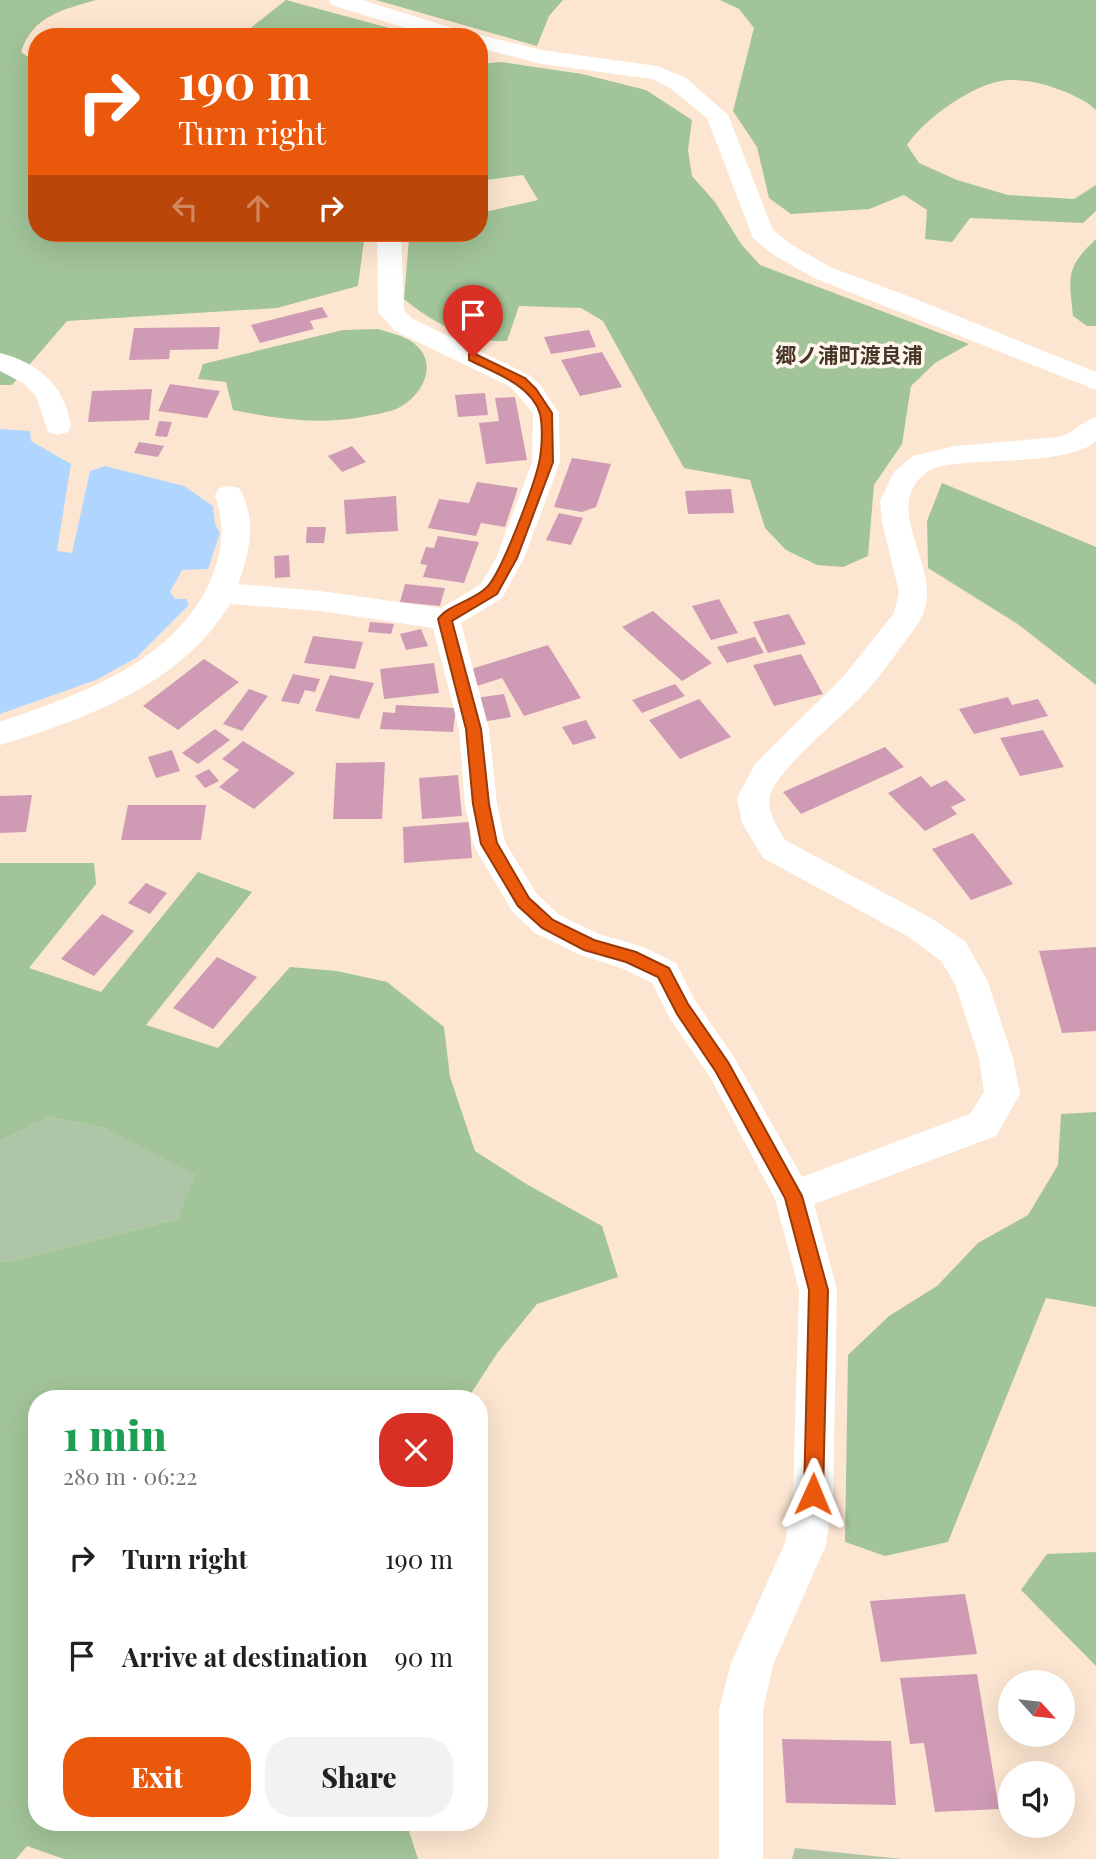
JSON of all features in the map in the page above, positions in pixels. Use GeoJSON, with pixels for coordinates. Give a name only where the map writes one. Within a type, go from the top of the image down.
{"type":"FeatureCollection","features":[{"type":"Feature","properties":{"kind":"street"},"geometry":{"type":"LineString","coordinates":[[340,0],[411,28]]}},
{"type":"Feature","properties":{"kind":"street"},"geometry":{"type":"LineString","coordinates":[[488,44],[542,57],[657,74],[677,83],[717,115],[762,233],[783,250],[823,273],[899,301],[1096,382]]}},
{"type":"Feature","properties":{"kind":"street"},"geometry":{"type":"LineString","coordinates":[[223,593],[320,601],[445,619],[492,591],[510,558],[546,462],[546,413],[532,392],[520,381],[404,324],[391,312],[389,242]]}},
{"type":"Feature","properties":{"kind":"street"},"geometry":{"type":"LineString","coordinates":[[0,361],[29,374],[45,390],[57,405],[58,426]]}},
{"type":"Feature","properties":{"kind":"street"},"geometry":{"type":"LineString","coordinates":[[793,1196],[983,1125],[1002,1094],[996,1058],[971,982],[953,951],[919,927],[774,849],[758,823],[753,799],[766,772],[853,685],[908,616],[913,592],[896,523],[894,501],[904,478],[923,462],[955,455],[1058,446],[1080,441],[1096,426]]}},
{"type":"Feature","properties":{"kind":"street"},"geometry":{"type":"LineString","coordinates":[[0,734],[88,702],[147,673],[201,625],[223,593],[235,552],[237,514],[229,495]]}},
{"type":"Feature","properties":{"kind":"street"},"geometry":{"type":"LineString","coordinates":[[445,619],[474,729],[481,804],[489,844],[505,873],[524,902],[547,924],[590,945],[631,957],[664,973],[682,1009],[722,1067],[793,1196],[818,1290],[813,1494],[805,1545],[752,1663],[741,1710],[741,1859]]}},
{"type":"Feature","properties":{"kind":"green space"},"geometry":{"type":"Polygon","coordinates":[[[0,0],[96,0],[61,11],[35,28],[28,28],[28,37],[21,52],[28,57],[28,242],[364,242],[358,286],[277,308],[67,321],[12,385],[0,385],[0,0]]]}},
{"type":"Feature","properties":{"kind":"green space"},"geometry":{"type":"Polygon","coordinates":[[[286,0],[389,28],[251,28],[286,0]]]}},
{"type":"Feature","properties":{"kind":"green space"},"geometry":{"type":"Polygon","coordinates":[[[376,0],[563,0],[549,16],[537,46],[488,32],[488,28],[474,28],[376,0]]]}},
{"type":"Feature","properties":{"kind":"green space"},"geometry":{"type":"Polygon","coordinates":[[[720,0],[1096,0],[1096,110],[1080,98],[1047,85],[1018,80],[997,82],[952,103],[915,134],[907,145],[919,163],[957,180],[1008,195],[1074,199],[1096,185],[1096,211],[1083,223],[970,218],[952,242],[925,239],[927,210],[904,195],[869,209],[791,214],[769,198],[757,147],[733,111],[754,28],[739,9],[720,0]]]}},
{"type":"Feature","properties":{"kind":"green space"},"geometry":{"type":"Polygon","coordinates":[[[501,62],[582,74],[646,90],[692,120],[688,150],[692,176],[715,202],[741,244],[760,265],[969,344],[935,363],[911,386],[902,444],[874,485],[868,556],[843,567],[817,565],[786,550],[765,528],[750,480],[684,468],[603,321],[581,308],[519,306],[507,341],[493,341],[466,335],[439,323],[404,299],[409,242],[488,242],[488,211],[538,200],[523,175],[488,180],[488,63],[501,62]]]}},
{"type":"Feature","properties":{"kind":"green space"},"geometry":{"type":"Polygon","coordinates":[[[1096,239],[1096,326],[1087,326],[1073,316],[1070,282],[1074,266],[1096,239]]]}},
{"type":"Feature","properties":{"kind":"green space"},"geometry":{"type":"Polygon","coordinates":[[[378,329],[409,340],[425,357],[427,367],[421,388],[414,397],[394,410],[329,421],[265,416],[233,410],[226,382],[198,379],[203,364],[343,330],[378,329]]]}},
{"type":"Feature","properties":{"kind":"green space"},"geometry":{"type":"Polygon","coordinates":[[[942,483],[1096,547],[1096,685],[1019,625],[928,568],[927,521],[942,483]]]}},
{"type":"Feature","properties":{"kind":"green space"},"geometry":{"type":"Polygon","coordinates":[[[0,863],[94,863],[96,884],[29,968],[101,992],[198,872],[252,892],[146,1025],[218,1048],[290,967],[337,971],[387,982],[444,1027],[450,1077],[475,1151],[528,1185],[602,1226],[618,1277],[537,1304],[498,1352],[473,1390],[28,1390],[28,1831],[409,1831],[418,1859],[64,1859],[27,1846],[16,1859],[0,1859],[0,1260],[6,1262],[177,1219],[196,1175],[104,1128],[50,1117],[0,1141],[0,863]]]}},
{"type":"Feature","properties":{"kind":"green space"},"geometry":{"type":"Polygon","coordinates":[[[1096,1112],[1096,1307],[1046,1298],[948,1542],[885,1556],[845,1542],[848,1355],[889,1316],[937,1286],[978,1243],[1028,1215],[1058,1165],[1061,1114],[1096,1112]]]}},
{"type":"Feature","properties":{"kind":"green space"},"geometry":{"type":"Polygon","coordinates":[[[50,1117],[104,1128],[197,1175],[177,1219],[6,1262],[0,1260],[0,1141],[50,1117]]]}},
{"type":"Feature","properties":{"kind":"green space"},"geometry":{"type":"Polygon","coordinates":[[[1096,1552],[1096,1666],[1021,1590],[1047,1554],[1096,1552]]]}},
{"type":"Feature","properties":{"kind":"green space"},"geometry":{"type":"Polygon","coordinates":[[[795,1848],[902,1859],[792,1859],[795,1848]]]}},
{"type":"Feature","properties":{"kind":"water"},"geometry":{"type":"Polygon","coordinates":[[[0,429],[30,431],[31,441],[71,464],[57,551],[72,553],[90,471],[105,466],[184,486],[213,506],[215,524],[220,533],[208,569],[182,570],[170,592],[175,599],[186,599],[189,605],[136,658],[96,680],[0,714],[0,429]]]}},
{"type":"Feature","properties":{"kind":"building"},"geometry":{"type":"Polygon","coordinates":[[[322,307],[328,317],[310,321],[314,329],[260,343],[251,325],[322,307]]]}},
{"type":"Feature","properties":{"kind":"building"},"geometry":{"type":"Polygon","coordinates":[[[220,327],[218,349],[170,350],[169,359],[129,360],[134,328],[220,327]]]}},
{"type":"Feature","properties":{"kind":"building"},"geometry":{"type":"Polygon","coordinates":[[[589,330],[596,347],[551,354],[544,337],[589,330]]]}},
{"type":"Feature","properties":{"kind":"building"},"geometry":{"type":"Polygon","coordinates":[[[602,352],[622,387],[580,396],[561,360],[602,352]]]}},
{"type":"Feature","properties":{"kind":"building"},"geometry":{"type":"Polygon","coordinates":[[[170,384],[220,391],[207,418],[158,411],[170,384]]]}},
{"type":"Feature","properties":{"kind":"building"},"geometry":{"type":"Polygon","coordinates":[[[152,389],[149,420],[88,422],[92,391],[152,389]]]}},
{"type":"Feature","properties":{"kind":"building"},"geometry":{"type":"Polygon","coordinates":[[[485,393],[488,415],[458,417],[455,395],[485,393]]]}},
{"type":"Feature","properties":{"kind":"building"},"geometry":{"type":"Polygon","coordinates":[[[515,397],[527,460],[486,464],[479,423],[499,421],[495,398],[515,397]]]}},
{"type":"Feature","properties":{"kind":"building"},"geometry":{"type":"Polygon","coordinates":[[[159,421],[172,422],[167,437],[155,436],[159,421]]]}},
{"type":"Feature","properties":{"kind":"building"},"geometry":{"type":"Polygon","coordinates":[[[139,442],[164,446],[158,457],[134,453],[139,442]]]}},
{"type":"Feature","properties":{"kind":"building"},"geometry":{"type":"Polygon","coordinates":[[[352,446],[366,462],[342,472],[328,456],[352,446]]]}},
{"type":"Feature","properties":{"kind":"building"},"geometry":{"type":"Polygon","coordinates":[[[572,458],[611,464],[596,507],[582,512],[554,507],[572,458]]]}},
{"type":"Feature","properties":{"kind":"building"},"geometry":{"type":"Polygon","coordinates":[[[477,482],[518,488],[505,527],[481,523],[476,536],[428,528],[439,499],[469,503],[477,482]]]}},
{"type":"Feature","properties":{"kind":"building"},"geometry":{"type":"Polygon","coordinates":[[[731,489],[734,513],[688,514],[685,491],[731,489]]]}},
{"type":"Feature","properties":{"kind":"building"},"geometry":{"type":"Polygon","coordinates":[[[396,496],[398,531],[346,534],[344,500],[396,496]]]}},
{"type":"Feature","properties":{"kind":"building"},"geometry":{"type":"Polygon","coordinates":[[[559,513],[583,518],[571,545],[546,540],[559,513]]]}},
{"type":"Feature","properties":{"kind":"building"},"geometry":{"type":"Polygon","coordinates":[[[307,527],[326,527],[324,543],[306,543],[307,527]]]}},
{"type":"Feature","properties":{"kind":"building"},"geometry":{"type":"Polygon","coordinates":[[[438,536],[479,542],[464,583],[423,577],[427,565],[420,564],[426,547],[434,548],[438,536]]]}},
{"type":"Feature","properties":{"kind":"building"},"geometry":{"type":"Polygon","coordinates":[[[289,555],[290,577],[275,578],[274,556],[289,555]]]}},
{"type":"Feature","properties":{"kind":"building"},"geometry":{"type":"Polygon","coordinates":[[[405,584],[445,588],[440,606],[400,602],[405,584]]]}},
{"type":"Feature","properties":{"kind":"building"},"geometry":{"type":"Polygon","coordinates":[[[719,599],[738,633],[711,640],[692,606],[719,599]]]}},
{"type":"Feature","properties":{"kind":"building"},"geometry":{"type":"Polygon","coordinates":[[[653,611],[712,663],[682,681],[622,627],[653,611]]]}},
{"type":"Feature","properties":{"kind":"building"},"geometry":{"type":"Polygon","coordinates":[[[789,614],[806,644],[768,653],[753,622],[789,614]]]}},
{"type":"Feature","properties":{"kind":"building"},"geometry":{"type":"Polygon","coordinates":[[[370,622],[394,624],[391,634],[368,632],[370,622]]]}},
{"type":"Feature","properties":{"kind":"building"},"geometry":{"type":"Polygon","coordinates":[[[421,629],[428,646],[406,650],[400,634],[421,629]]]}},
{"type":"Feature","properties":{"kind":"building"},"geometry":{"type":"Polygon","coordinates":[[[313,636],[363,642],[355,669],[304,663],[313,636]]]}},
{"type":"Feature","properties":{"kind":"building"},"geometry":{"type":"Polygon","coordinates":[[[755,637],[764,653],[727,663],[717,647],[755,637]]]}},
{"type":"Feature","properties":{"kind":"building"},"geometry":{"type":"Polygon","coordinates":[[[548,645],[581,698],[524,716],[502,678],[477,686],[468,670],[548,645]]]}},
{"type":"Feature","properties":{"kind":"building"},"geometry":{"type":"Polygon","coordinates":[[[801,654],[823,694],[774,706],[753,665],[801,654]]]}},
{"type":"Feature","properties":{"kind":"building"},"geometry":{"type":"Polygon","coordinates":[[[204,659],[239,682],[178,730],[143,706],[204,659]]]}},
{"type":"Feature","properties":{"kind":"building"},"geometry":{"type":"Polygon","coordinates":[[[434,663],[439,693],[384,699],[380,669],[434,663]]]}},
{"type":"Feature","properties":{"kind":"building"},"geometry":{"type":"Polygon","coordinates":[[[293,674],[320,679],[315,692],[305,690],[299,704],[281,701],[293,674]]]}},
{"type":"Feature","properties":{"kind":"building"},"geometry":{"type":"Polygon","coordinates":[[[330,675],[374,683],[359,719],[315,711],[330,675]]]}},
{"type":"Feature","properties":{"kind":"building"},"geometry":{"type":"Polygon","coordinates":[[[675,684],[685,696],[642,713],[632,700],[675,684]]]}},
{"type":"Feature","properties":{"kind":"building"},"geometry":{"type":"Polygon","coordinates":[[[249,689],[268,696],[242,731],[223,724],[249,689]]]}},
{"type":"Feature","properties":{"kind":"building"},"geometry":{"type":"Polygon","coordinates":[[[504,694],[511,717],[482,722],[475,698],[504,694]]]}},
{"type":"Feature","properties":{"kind":"building"},"geometry":{"type":"Polygon","coordinates":[[[1008,697],[1012,705],[1038,699],[1048,716],[974,734],[959,709],[1008,697]]]}},
{"type":"Feature","properties":{"kind":"building"},"geometry":{"type":"Polygon","coordinates":[[[699,699],[731,737],[680,759],[649,720],[699,699]]]}},
{"type":"Feature","properties":{"kind":"building"},"geometry":{"type":"Polygon","coordinates":[[[396,705],[456,708],[453,732],[380,729],[383,712],[395,713],[396,705]]]}},
{"type":"Feature","properties":{"kind":"building"},"geometry":{"type":"Polygon","coordinates":[[[586,720],[596,738],[573,745],[562,727],[586,720]]]}},
{"type":"Feature","properties":{"kind":"building"},"geometry":{"type":"Polygon","coordinates":[[[215,729],[230,740],[198,764],[182,753],[215,729]]]}},
{"type":"Feature","properties":{"kind":"building"},"geometry":{"type":"Polygon","coordinates":[[[1043,730],[1064,767],[1020,776],[1000,738],[1043,730]]]}},
{"type":"Feature","properties":{"kind":"building"},"geometry":{"type":"Polygon","coordinates":[[[243,741],[295,773],[254,809],[219,787],[239,770],[222,759],[243,741]]]}},
{"type":"Feature","properties":{"kind":"building"},"geometry":{"type":"Polygon","coordinates":[[[885,747],[904,767],[801,814],[783,792],[885,747]]]}},
{"type":"Feature","properties":{"kind":"building"},"geometry":{"type":"Polygon","coordinates":[[[172,750],[180,771],[156,778],[148,757],[172,750]]]}},
{"type":"Feature","properties":{"kind":"building"},"geometry":{"type":"Polygon","coordinates":[[[385,762],[382,819],[333,819],[336,763],[385,762]]]}},
{"type":"Feature","properties":{"kind":"building"},"geometry":{"type":"Polygon","coordinates":[[[209,769],[219,781],[205,788],[195,776],[209,769]]]}},
{"type":"Feature","properties":{"kind":"building"},"geometry":{"type":"Polygon","coordinates":[[[458,775],[462,816],[422,819],[419,778],[458,775]]]}},
{"type":"Feature","properties":{"kind":"building"},"geometry":{"type":"Polygon","coordinates":[[[921,776],[931,787],[946,780],[966,800],[951,807],[957,814],[925,831],[888,793],[921,776]]]}},
{"type":"Feature","properties":{"kind":"building"},"geometry":{"type":"Polygon","coordinates":[[[32,795],[26,832],[0,833],[0,796],[32,795]]]}},
{"type":"Feature","properties":{"kind":"building"},"geometry":{"type":"Polygon","coordinates":[[[128,805],[206,805],[201,840],[121,840],[128,805]]]}},
{"type":"Feature","properties":{"kind":"building"},"geometry":{"type":"Polygon","coordinates":[[[469,822],[472,858],[404,863],[403,827],[469,822]]]}},
{"type":"Feature","properties":{"kind":"building"},"geometry":{"type":"Polygon","coordinates":[[[973,833],[1013,884],[971,900],[932,849],[973,833]]]}},
{"type":"Feature","properties":{"kind":"building"},"geometry":{"type":"Polygon","coordinates":[[[146,883],[167,893],[150,914],[128,903],[146,883]]]}},
{"type":"Feature","properties":{"kind":"building"},"geometry":{"type":"Polygon","coordinates":[[[102,914],[134,931],[94,976],[61,959],[102,914]]]}},
{"type":"Feature","properties":{"kind":"building"},"geometry":{"type":"Polygon","coordinates":[[[1096,947],[1096,1031],[1062,1033],[1039,951],[1096,947]]]}},
{"type":"Feature","properties":{"kind":"building"},"geometry":{"type":"Polygon","coordinates":[[[217,957],[257,977],[213,1029],[173,1008],[217,957]]]}},
{"type":"Feature","properties":{"kind":"building"},"geometry":{"type":"Polygon","coordinates":[[[965,1594],[977,1654],[881,1662],[870,1601],[965,1594]]]}},
{"type":"Feature","properties":{"kind":"building"},"geometry":{"type":"Polygon","coordinates":[[[977,1674],[998,1809],[935,1812],[924,1743],[910,1744],[900,1678],[977,1674]]]}},
{"type":"Feature","properties":{"kind":"building"},"geometry":{"type":"Polygon","coordinates":[[[782,1739],[891,1741],[896,1805],[786,1803],[782,1739]]]}},
{"type":"Feature","properties":{"kind":"district","name":"郷ノ浦町渡良浦"},"geometry":{"type":"Point","coordinates":[849,356]}},
{"type":"Feature","properties":{"kind":"route"},"geometry":{"type":"LineString","coordinates":[[473,357],[520,381],[532,392],[546,413],[548,434],[546,462],[510,558],[492,591],[445,619],[474,729],[481,804],[489,844],[524,902],[547,924],[590,945],[631,957],[664,973],[682,1009],[722,1067],[793,1196],[818,1290],[813,1494]]}}]}
